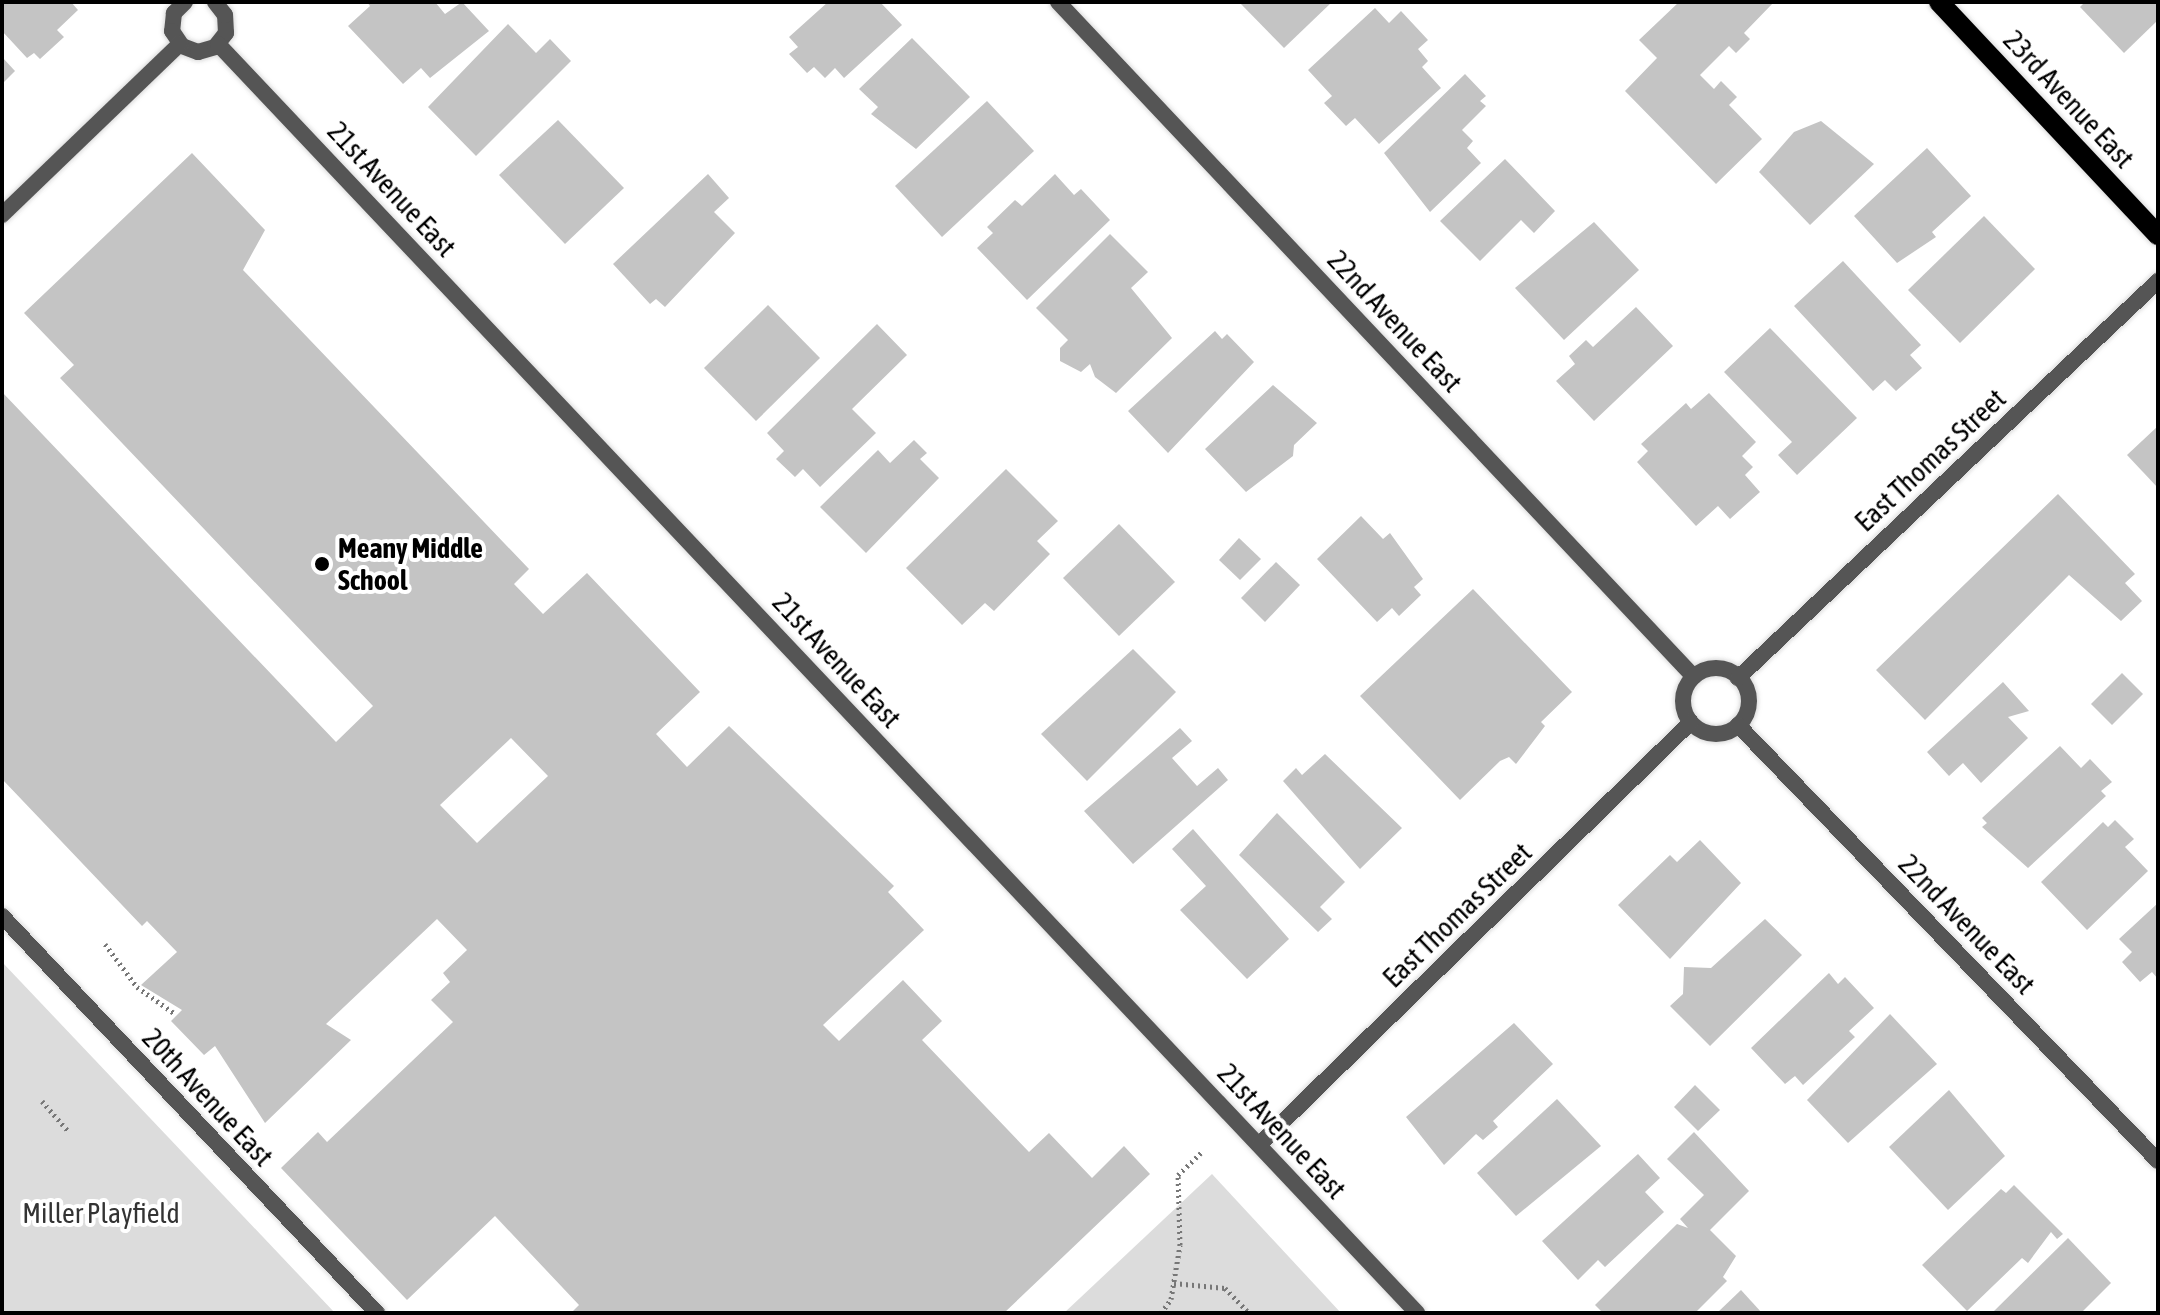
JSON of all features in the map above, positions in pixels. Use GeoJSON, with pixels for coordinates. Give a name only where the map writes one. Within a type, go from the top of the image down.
{"type":"FeatureCollection","features":[{"type":"Feature","properties":{"kind":"main road","name":"23rd Avenue East"},"geometry":{"type":"LineString","coordinates":[[1939,2],[2158,235]]}},
{"type":"Feature","properties":{"kind":"street","name":"22nd Avenue East"},"geometry":{"type":"LineString","coordinates":[[1058,2],[1694,677]]}},
{"type":"Feature","properties":{"kind":"street"},"geometry":{"type":"LineString","coordinates":[[182,3],[172,22],[180,44],[198,52],[218,44],[227,24],[220,4]]}},
{"type":"Feature","properties":{"kind":"street"},"geometry":{"type":"LineString","coordinates":[[2,215],[180,44]]}},
{"type":"Feature","properties":{"kind":"street","name":"21st Avenue East"},"geometry":{"type":"LineString","coordinates":[[218,44],[1417,1313]]}},
{"type":"Feature","properties":{"kind":"street","name":"East Thomas Street"},"geometry":{"type":"LineString","coordinates":[[1738,678],[2158,281]]}},
{"type":"Feature","properties":{"kind":"street"},"geometry":{"type":"LineString","coordinates":[[1722,668],[1738,678],[1748,701],[1738,725],[1715,734],[1691,722],[1683,699],[1694,677],[1722,668]]}},
{"type":"Feature","properties":{"kind":"street","name":"East Thomas Street"},"geometry":{"type":"LineString","coordinates":[[1260,1144],[1691,722]]}},
{"type":"Feature","properties":{"kind":"street","name":"22nd Avenue East"},"geometry":{"type":"LineString","coordinates":[[1738,725],[2158,1161]]}},
{"type":"Feature","properties":{"kind":"street","name":"20th Avenue East"},"geometry":{"type":"LineString","coordinates":[[2,916],[377,1313]]}},
{"type":"Feature","properties":{"kind":"path"},"geometry":{"type":"LineString","coordinates":[[105,944],[137,987],[174,1013]]}},
{"type":"Feature","properties":{"kind":"path"},"geometry":{"type":"LineString","coordinates":[[42,1101],[68,1131]]}},
{"type":"Feature","properties":{"kind":"path"},"geometry":{"type":"LineString","coordinates":[[1161,1313],[1174,1283],[1178,1175],[1202,1152]]}},
{"type":"Feature","properties":{"kind":"path"},"geometry":{"type":"LineString","coordinates":[[1174,1283],[1225,1288],[1249,1313]]}},
{"type":"Feature","properties":{"kind":"green space","name":"Miller Playfield"},"geometry":{"type":"Polygon","coordinates":[[[2,962],[335,1313],[2,1313],[2,962]]]}},
{"type":"Feature","properties":{"kind":"green space"},"geometry":{"type":"Polygon","coordinates":[[[1212,1174],[1341,1313],[1064,1313],[1212,1174]]]}},
{"type":"Feature","properties":{"kind":"building"},"geometry":{"type":"Polygon","coordinates":[[[2,2],[71,2],[78,10],[57,30],[64,37],[40,59],[34,53],[27,58],[2,31],[2,2]]]}},
{"type":"Feature","properties":{"kind":"building"},"geometry":{"type":"Polygon","coordinates":[[[367,2],[435,2],[445,14],[462,2],[489,31],[430,78],[421,68],[403,84],[348,26],[370,6],[367,2]]]}},
{"type":"Feature","properties":{"kind":"building"},"geometry":{"type":"Polygon","coordinates":[[[828,2],[880,2],[902,25],[844,78],[835,68],[825,78],[814,67],[807,73],[789,54],[798,47],[789,37],[828,2]]]}},
{"type":"Feature","properties":{"kind":"building"},"geometry":{"type":"Polygon","coordinates":[[[1239,2],[1332,2],[1284,48],[1239,2]]]}},
{"type":"Feature","properties":{"kind":"building"},"geometry":{"type":"Polygon","coordinates":[[[1679,2],[1774,2],[1744,33],[1750,39],[1736,53],[1729,46],[1700,75],[1714,89],[1721,81],[1737,97],[1729,105],[1762,139],[1716,184],[1625,91],[1657,58],[1639,40],[1679,2]]]}},
{"type":"Feature","properties":{"kind":"building"},"geometry":{"type":"Polygon","coordinates":[[[2085,2],[2158,2],[2158,20],[2124,53],[2080,7],[2085,2]]]}},
{"type":"Feature","properties":{"kind":"building"},"geometry":{"type":"Polygon","coordinates":[[[1375,8],[1389,23],[1401,11],[1428,40],[1418,49],[1428,61],[1422,67],[1441,88],[1379,144],[1355,118],[1346,126],[1324,103],[1332,96],[1308,70],[1375,8]]]}},
{"type":"Feature","properties":{"kind":"building"},"geometry":{"type":"Polygon","coordinates":[[[508,24],[536,53],[550,39],[571,61],[476,156],[428,107],[508,24]]]}},
{"type":"Feature","properties":{"kind":"building"},"geometry":{"type":"Polygon","coordinates":[[[912,38],[970,97],[916,149],[871,114],[878,107],[859,89],[912,38]]]}},
{"type":"Feature","properties":{"kind":"building"},"geometry":{"type":"Polygon","coordinates":[[[2,57],[15,71],[2,84],[2,57]]]}},
{"type":"Feature","properties":{"kind":"building"},"geometry":{"type":"Polygon","coordinates":[[[1465,74],[1486,96],[1480,101],[1486,106],[1462,130],[1473,141],[1467,148],[1481,163],[1430,212],[1384,153],[1465,74]]]}},
{"type":"Feature","properties":{"kind":"building"},"geometry":{"type":"Polygon","coordinates":[[[987,101],[1034,151],[942,237],[895,186],[987,101]]]}},
{"type":"Feature","properties":{"kind":"building"},"geometry":{"type":"Polygon","coordinates":[[[558,120],[624,188],[565,244],[499,175],[558,120]]]}},
{"type":"Feature","properties":{"kind":"building"},"geometry":{"type":"Polygon","coordinates":[[[1821,121],[1874,164],[1810,225],[1759,172],[1794,132],[1821,121]]]}},
{"type":"Feature","properties":{"kind":"building"},"geometry":{"type":"Polygon","coordinates":[[[1927,148],[1971,196],[1932,232],[1936,237],[1897,263],[1854,216],[1927,148]]]}},
{"type":"Feature","properties":{"kind":"building","name":"Meany Middle School"},"geometry":{"type":"Polygon","coordinates":[[[192,153],[265,230],[243,270],[529,569],[514,584],[543,614],[587,573],[700,692],[656,734],[687,767],[729,726],[894,886],[888,892],[924,930],[823,1025],[839,1041],[903,980],[942,1021],[922,1040],[1029,1152],[1049,1133],[1092,1178],[1124,1146],[1150,1174],[1004,1313],[571,1313],[579,1305],[495,1216],[407,1300],[281,1168],[318,1132],[327,1142],[453,1022],[431,1000],[450,982],[443,973],[467,950],[437,919],[326,1024],[351,1040],[265,1123],[215,1046],[204,1055],[171,1021],[182,1010],[141,985],[177,952],[147,921],[142,926],[2,779],[2,392],[336,742],[373,706],[60,378],[74,365],[24,313],[192,153]],[[511,738],[440,805],[477,843],[548,776],[511,738]]]}},
{"type":"Feature","properties":{"kind":"building"},"geometry":{"type":"Polygon","coordinates":[[[1505,159],[1555,211],[1534,233],[1521,220],[1480,261],[1440,221],[1505,159]]]}},
{"type":"Feature","properties":{"kind":"building"},"geometry":{"type":"Polygon","coordinates":[[[708,174],[729,198],[714,212],[735,233],[665,307],[656,299],[650,304],[613,264],[708,174]]]}},
{"type":"Feature","properties":{"kind":"building"},"geometry":{"type":"Polygon","coordinates":[[[1055,174],[1074,195],[1081,189],[1110,220],[1027,300],[977,248],[993,233],[987,227],[1015,200],[1022,206],[1055,174]]]}},
{"type":"Feature","properties":{"kind":"building"},"geometry":{"type":"Polygon","coordinates":[[[1984,216],[2035,269],[1960,343],[1908,290],[1984,216]]]}},
{"type":"Feature","properties":{"kind":"building"},"geometry":{"type":"Polygon","coordinates":[[[1594,222],[1639,270],[1564,340],[1515,288],[1594,222]]]}},
{"type":"Feature","properties":{"kind":"building"},"geometry":{"type":"Polygon","coordinates":[[[1110,234],[1148,272],[1131,288],[1172,338],[1116,393],[1095,377],[1090,364],[1081,372],[1060,361],[1060,348],[1068,340],[1036,308],[1110,234]]]}},
{"type":"Feature","properties":{"kind":"building"},"geometry":{"type":"Polygon","coordinates":[[[1843,261],[1921,345],[1910,355],[1922,368],[1896,391],[1885,380],[1873,391],[1794,306],[1843,261]]]}},
{"type":"Feature","properties":{"kind":"building"},"geometry":{"type":"Polygon","coordinates":[[[768,305],[820,358],[756,421],[704,368],[768,305]]]}},
{"type":"Feature","properties":{"kind":"building"},"geometry":{"type":"Polygon","coordinates":[[[1636,307],[1673,346],[1594,421],[1556,381],[1575,364],[1569,356],[1586,340],[1593,347],[1636,307]]]}},
{"type":"Feature","properties":{"kind":"building"},"geometry":{"type":"Polygon","coordinates":[[[877,324],[907,355],[852,409],[876,433],[820,487],[803,469],[795,477],[776,459],[784,451],[767,433],[877,324]]]}},
{"type":"Feature","properties":{"kind":"building"},"geometry":{"type":"Polygon","coordinates":[[[1770,328],[1857,418],[1797,475],[1778,455],[1792,442],[1724,372],[1770,328]]]}},
{"type":"Feature","properties":{"kind":"building"},"geometry":{"type":"Polygon","coordinates":[[[1215,331],[1222,339],[1227,334],[1254,362],[1168,453],[1128,411],[1215,331]]]}},
{"type":"Feature","properties":{"kind":"building"},"geometry":{"type":"Polygon","coordinates":[[[1273,385],[1317,423],[1294,445],[1293,456],[1246,492],[1205,449],[1273,385]]]}},
{"type":"Feature","properties":{"kind":"building"},"geometry":{"type":"Polygon","coordinates":[[[1709,393],[1756,442],[1742,456],[1753,467],[1745,475],[1760,492],[1730,519],[1718,506],[1696,526],[1637,462],[1648,451],[1641,444],[1686,403],[1691,409],[1709,393]]]}},
{"type":"Feature","properties":{"kind":"building"},"geometry":{"type":"Polygon","coordinates":[[[2158,426],[2158,488],[2127,455],[2158,426]]]}},
{"type":"Feature","properties":{"kind":"building"},"geometry":{"type":"Polygon","coordinates":[[[914,440],[927,453],[920,459],[939,478],[866,553],[820,507],[878,450],[890,463],[914,440]]]}},
{"type":"Feature","properties":{"kind":"building"},"geometry":{"type":"Polygon","coordinates":[[[1006,469],[1058,521],[1037,541],[1050,554],[994,611],[985,603],[962,625],[906,568],[1006,469]]]}},
{"type":"Feature","properties":{"kind":"building"},"geometry":{"type":"Polygon","coordinates":[[[2058,494],[2135,574],[2125,583],[2142,601],[2121,621],[2069,575],[1925,720],[1876,670],[2058,494]]]}},
{"type":"Feature","properties":{"kind":"building"},"geometry":{"type":"Polygon","coordinates":[[[1361,516],[1383,539],[1390,533],[1423,579],[1414,587],[1421,595],[1399,616],[1392,608],[1377,622],[1317,559],[1361,516]]]}},
{"type":"Feature","properties":{"kind":"building"},"geometry":{"type":"Polygon","coordinates":[[[1119,524],[1175,582],[1119,636],[1063,578],[1119,524]]]}},
{"type":"Feature","properties":{"kind":"building"},"geometry":{"type":"Polygon","coordinates":[[[1239,538],[1261,559],[1240,580],[1219,560],[1239,538]]]}},
{"type":"Feature","properties":{"kind":"building"},"geometry":{"type":"Polygon","coordinates":[[[1276,562],[1300,585],[1265,622],[1241,598],[1276,562]]]}},
{"type":"Feature","properties":{"kind":"building"},"geometry":{"type":"Polygon","coordinates":[[[1473,589],[1572,692],[1541,722],[1545,726],[1516,764],[1509,757],[1500,761],[1460,800],[1360,696],[1473,589]]]}},
{"type":"Feature","properties":{"kind":"building"},"geometry":{"type":"Polygon","coordinates":[[[1133,649],[1176,692],[1087,781],[1041,734],[1133,649]]]}},
{"type":"Feature","properties":{"kind":"building"},"geometry":{"type":"Polygon","coordinates":[[[2122,673],[2143,694],[2112,725],[2091,704],[2122,673]]]}},
{"type":"Feature","properties":{"kind":"building"},"geometry":{"type":"Polygon","coordinates":[[[2003,682],[2029,711],[2008,717],[2028,738],[1981,783],[1963,763],[1949,776],[1927,752],[2003,682]]]}},
{"type":"Feature","properties":{"kind":"building"},"geometry":{"type":"Polygon","coordinates":[[[1180,728],[1192,741],[1172,758],[1197,786],[1218,768],[1228,780],[1133,864],[1084,811],[1180,728]]]}},
{"type":"Feature","properties":{"kind":"building"},"geometry":{"type":"Polygon","coordinates":[[[2060,746],[2081,768],[2090,759],[2112,782],[2101,791],[2106,796],[2028,868],[1982,827],[1987,823],[1982,818],[2060,746]]]}},
{"type":"Feature","properties":{"kind":"building"},"geometry":{"type":"Polygon","coordinates":[[[1325,754],[1402,828],[1360,869],[1283,781],[1296,768],[1302,775],[1325,754]]]}},
{"type":"Feature","properties":{"kind":"building"},"geometry":{"type":"Polygon","coordinates":[[[1277,813],[1345,882],[1320,907],[1332,919],[1318,932],[1239,855],[1277,813]]]}},
{"type":"Feature","properties":{"kind":"building"},"geometry":{"type":"Polygon","coordinates":[[[2115,820],[2134,839],[2125,847],[2148,871],[2087,930],[2041,882],[2103,822],[2108,827],[2115,820]]]}},
{"type":"Feature","properties":{"kind":"building"},"geometry":{"type":"Polygon","coordinates":[[[1193,829],[1289,939],[1247,979],[1180,910],[1206,886],[1172,849],[1193,829]]]}},
{"type":"Feature","properties":{"kind":"building"},"geometry":{"type":"Polygon","coordinates":[[[1700,840],[1741,883],[1670,959],[1618,905],[1670,855],[1677,862],[1700,840]]]}},
{"type":"Feature","properties":{"kind":"building"},"geometry":{"type":"Polygon","coordinates":[[[2158,903],[2158,979],[2152,972],[2140,982],[2122,962],[2132,952],[2119,939],[2158,903]]]}},
{"type":"Feature","properties":{"kind":"building"},"geometry":{"type":"Polygon","coordinates":[[[1765,919],[1802,955],[1710,1046],[1670,1006],[1683,994],[1684,967],[1711,968],[1765,919]]]}},
{"type":"Feature","properties":{"kind":"building"},"geometry":{"type":"Polygon","coordinates":[[[1829,973],[1838,984],[1845,977],[1874,1008],[1849,1031],[1855,1037],[1803,1085],[1795,1076],[1785,1084],[1751,1048],[1829,973]]]}},
{"type":"Feature","properties":{"kind":"building"},"geometry":{"type":"Polygon","coordinates":[[[1890,1014],[1937,1064],[1848,1143],[1807,1100],[1890,1014]]]}},
{"type":"Feature","properties":{"kind":"building"},"geometry":{"type":"Polygon","coordinates":[[[1514,1023],[1553,1064],[1493,1121],[1498,1127],[1483,1140],[1476,1134],[1444,1165],[1406,1117],[1514,1023]]]}},
{"type":"Feature","properties":{"kind":"building"},"geometry":{"type":"Polygon","coordinates":[[[1695,1085],[1720,1110],[1698,1131],[1674,1107],[1695,1085]]]}},
{"type":"Feature","properties":{"kind":"building"},"geometry":{"type":"Polygon","coordinates":[[[1949,1090],[2005,1156],[1948,1210],[1889,1147],[1949,1090]]]}},
{"type":"Feature","properties":{"kind":"building"},"geometry":{"type":"Polygon","coordinates":[[[1557,1099],[1601,1146],[1516,1216],[1477,1173],[1557,1099]]]}},
{"type":"Feature","properties":{"kind":"building"},"geometry":{"type":"Polygon","coordinates":[[[1694,1132],[1749,1191],[1710,1230],[1736,1256],[1723,1277],[1727,1281],[1695,1313],[1603,1313],[1595,1305],[1677,1224],[1688,1228],[1680,1219],[1704,1195],[1667,1159],[1694,1132]]]}},
{"type":"Feature","properties":{"kind":"building"},"geometry":{"type":"Polygon","coordinates":[[[1638,1154],[1660,1178],[1645,1192],[1664,1212],[1605,1267],[1598,1260],[1578,1280],[1542,1241],[1638,1154]]]}},
{"type":"Feature","properties":{"kind":"building"},"geometry":{"type":"Polygon","coordinates":[[[2014,1185],[2063,1234],[2057,1239],[2051,1232],[2028,1263],[2022,1258],[1967,1311],[1922,1265],[2001,1189],[2006,1193],[2014,1185]]]}},
{"type":"Feature","properties":{"kind":"building"},"geometry":{"type":"Polygon","coordinates":[[[2068,1238],[2111,1283],[2081,1313],[1992,1313],[2068,1238]]]}},
{"type":"Feature","properties":{"kind":"building"},"geometry":{"type":"Polygon","coordinates":[[[1741,1290],[1762,1313],[1717,1313],[1741,1290]]]}},
{"type":"Feature","properties":{"kind":"place","name":"Meany Middle School"},"geometry":{"type":"Point","coordinates":[322,564]}}]}
